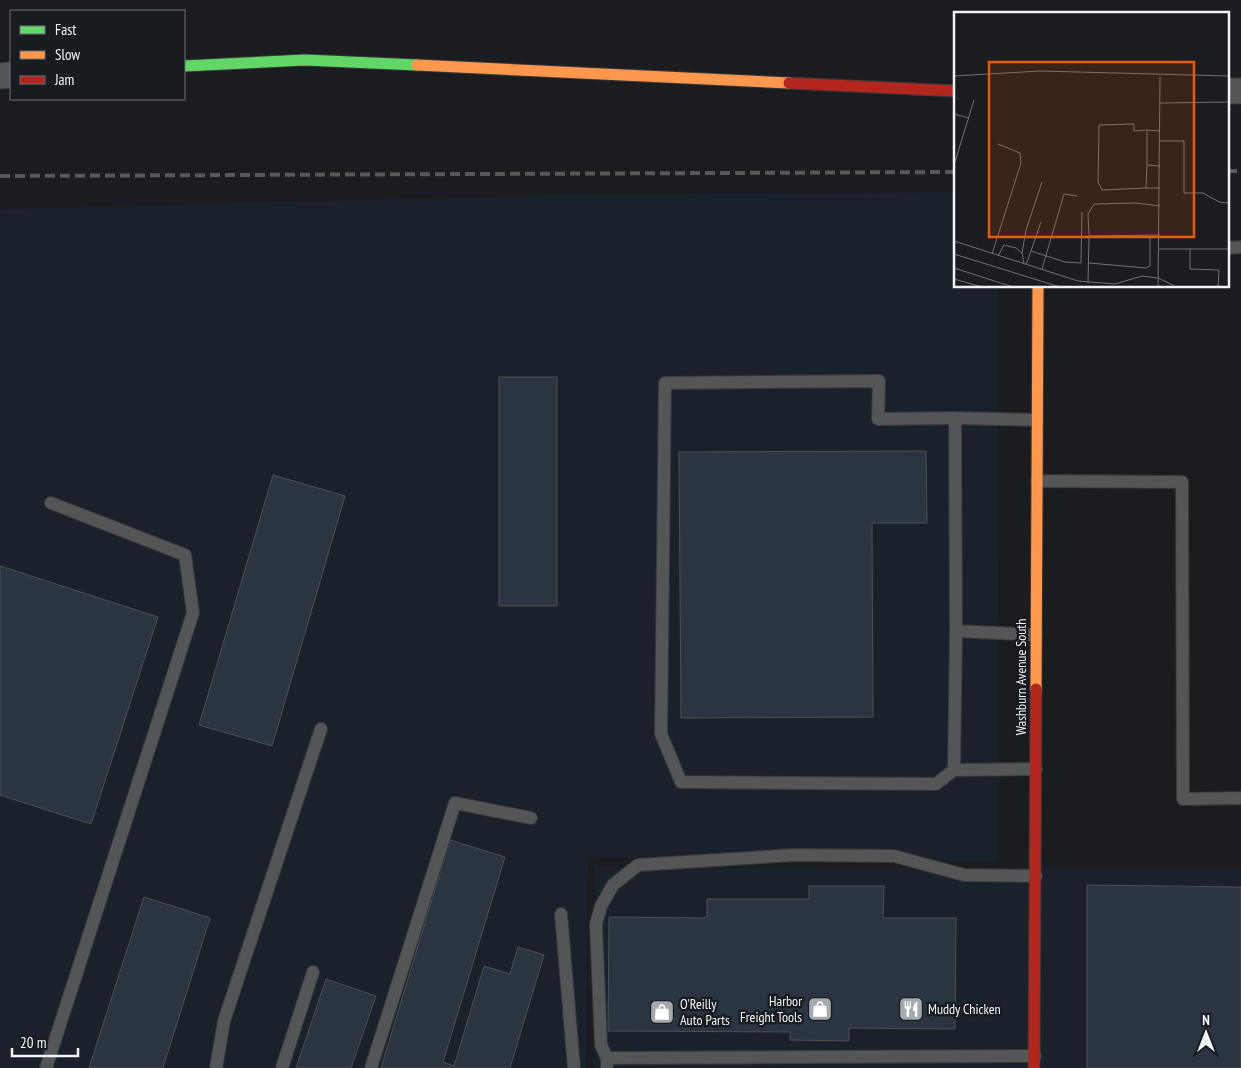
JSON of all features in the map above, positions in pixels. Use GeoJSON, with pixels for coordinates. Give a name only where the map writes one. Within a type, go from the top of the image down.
{"type":"FeatureCollection","features":[{"type":"Feature","properties":{"kind":"street"},"geometry":{"type":"LineString","coordinates":[[185,66],[305,60],[954,91]]}},
{"type":"Feature","properties":{"kind":"street"},"geometry":{"type":"LineString","coordinates":[[1228,91],[1241,91]]}},
{"type":"Feature","properties":{"kind":"street","name":"Washburn Avenue South"},"geometry":{"type":"LineString","coordinates":[[1035,1062],[1038,288]]}},
{"type":"Feature","properties":{"kind":"lane"},"geometry":{"type":"LineString","coordinates":[[1228,248],[1241,247]]}},
{"type":"Feature","properties":{"kind":"lane"},"geometry":{"type":"LineString","coordinates":[[1036,769],[954,770],[936,784],[682,782],[661,734],[665,383],[879,382],[878,419],[1038,420]]}},
{"type":"Feature","properties":{"kind":"lane"},"geometry":{"type":"LineString","coordinates":[[954,770],[956,631],[955,418]]}},
{"type":"Feature","properties":{"kind":"lane"},"geometry":{"type":"LineString","coordinates":[[1037,481],[1182,482],[1183,799],[1241,798]]}},
{"type":"Feature","properties":{"kind":"lane"},"geometry":{"type":"LineString","coordinates":[[46,1068],[193,613],[184,554],[51,503]]}},
{"type":"Feature","properties":{"kind":"lane"},"geometry":{"type":"LineString","coordinates":[[956,631],[1036,635]]}},
{"type":"Feature","properties":{"kind":"lane"},"geometry":{"type":"LineString","coordinates":[[216,1068],[224,1021],[321,729]]}},
{"type":"Feature","properties":{"kind":"lane"},"geometry":{"type":"LineString","coordinates":[[372,1068],[455,803],[531,818]]}},
{"type":"Feature","properties":{"kind":"lane"},"geometry":{"type":"LineString","coordinates":[[1035,1062],[607,1063],[601,1045],[596,924],[600,906],[613,885],[638,865],[794,855],[894,856],[964,875],[1036,876]]}},
{"type":"Feature","properties":{"kind":"lane"},"geometry":{"type":"LineString","coordinates":[[561,914],[574,1068]]}},
{"type":"Feature","properties":{"kind":"lane"},"geometry":{"type":"LineString","coordinates":[[282,1068],[313,972]]}},
{"type":"Feature","properties":{"kind":"shaded area"},"geometry":{"type":"Polygon","coordinates":[[[954,192],[954,288],[998,288],[999,862],[588,857],[586,1068],[0,1068],[0,209],[547,195],[954,192]]]}},
{"type":"Feature","properties":{"kind":"shaded area"},"geometry":{"type":"Polygon","coordinates":[[[595,867],[1241,868],[1241,1068],[593,1068],[595,867]]]}},
{"type":"Feature","properties":{"kind":"building"},"geometry":{"type":"Polygon","coordinates":[[[499,377],[557,377],[557,606],[499,606],[499,377]]]}},
{"type":"Feature","properties":{"kind":"building"},"geometry":{"type":"Polygon","coordinates":[[[926,451],[927,523],[872,523],[873,717],[681,718],[679,452],[926,451]]]}},
{"type":"Feature","properties":{"kind":"building"},"geometry":{"type":"Polygon","coordinates":[[[273,475],[345,496],[272,746],[199,725],[273,475]]]}},
{"type":"Feature","properties":{"kind":"building"},"geometry":{"type":"Polygon","coordinates":[[[0,566],[158,617],[91,824],[0,795],[0,566]]]}},
{"type":"Feature","properties":{"kind":"building"},"geometry":{"type":"Polygon","coordinates":[[[450,840],[505,857],[443,1062],[454,1066],[484,966],[510,974],[518,947],[544,955],[510,1068],[381,1068],[450,840]]]}},
{"type":"Feature","properties":{"kind":"building"},"geometry":{"type":"Polygon","coordinates":[[[1087,885],[1241,887],[1241,1068],[1087,1068],[1087,885]]]}},
{"type":"Feature","properties":{"kind":"building"},"geometry":{"type":"Polygon","coordinates":[[[809,886],[884,886],[883,918],[956,918],[955,1029],[849,1028],[849,1041],[790,1040],[790,1032],[608,1031],[609,917],[703,918],[707,917],[707,899],[809,899],[809,886]]]}},
{"type":"Feature","properties":{"kind":"building"},"geometry":{"type":"Polygon","coordinates":[[[144,897],[210,918],[163,1068],[89,1068],[144,897]]]}},
{"type":"Feature","properties":{"kind":"building"},"geometry":{"type":"Polygon","coordinates":[[[326,979],[376,996],[351,1068],[296,1068],[326,979]]]}},
{"type":"Feature","properties":{"kind":"railway"},"geometry":{"type":"LineString","coordinates":[[1228,171],[1241,171]]}},
{"type":"Feature","properties":{"kind":"railway"},"geometry":{"type":"LineString","coordinates":[[0,176],[954,172]]}},
{"type":"Feature","properties":{"kind":"traffic: fast"},"geometry":{"type":"LineString","coordinates":[[185,66],[305,60],[417,65]]}},
{"type":"Feature","properties":{"kind":"traffic: slow"},"geometry":{"type":"LineString","coordinates":[[417,65],[789,83]]}},
{"type":"Feature","properties":{"kind":"traffic: slow"},"geometry":{"type":"LineString","coordinates":[[1036,689],[1038,288]]}},
{"type":"Feature","properties":{"kind":"traffic: jam"},"geometry":{"type":"LineString","coordinates":[[789,83],[954,91]]}},
{"type":"Feature","properties":{"kind":"traffic: jam"},"geometry":{"type":"LineString","coordinates":[[1034,1068],[1036,689]]}},
{"type":"Feature","properties":{"kind":"place","name":"Harbor Freight Tools"},"geometry":{"type":"Point","coordinates":[820,1009]}},
{"type":"Feature","properties":{"kind":"place","name":"Muddy Chicken"},"geometry":{"type":"Point","coordinates":[911,1009]}},
{"type":"Feature","properties":{"kind":"place","name":"O'Reilly Auto Parts"},"geometry":{"type":"Point","coordinates":[662,1012]}}]}
